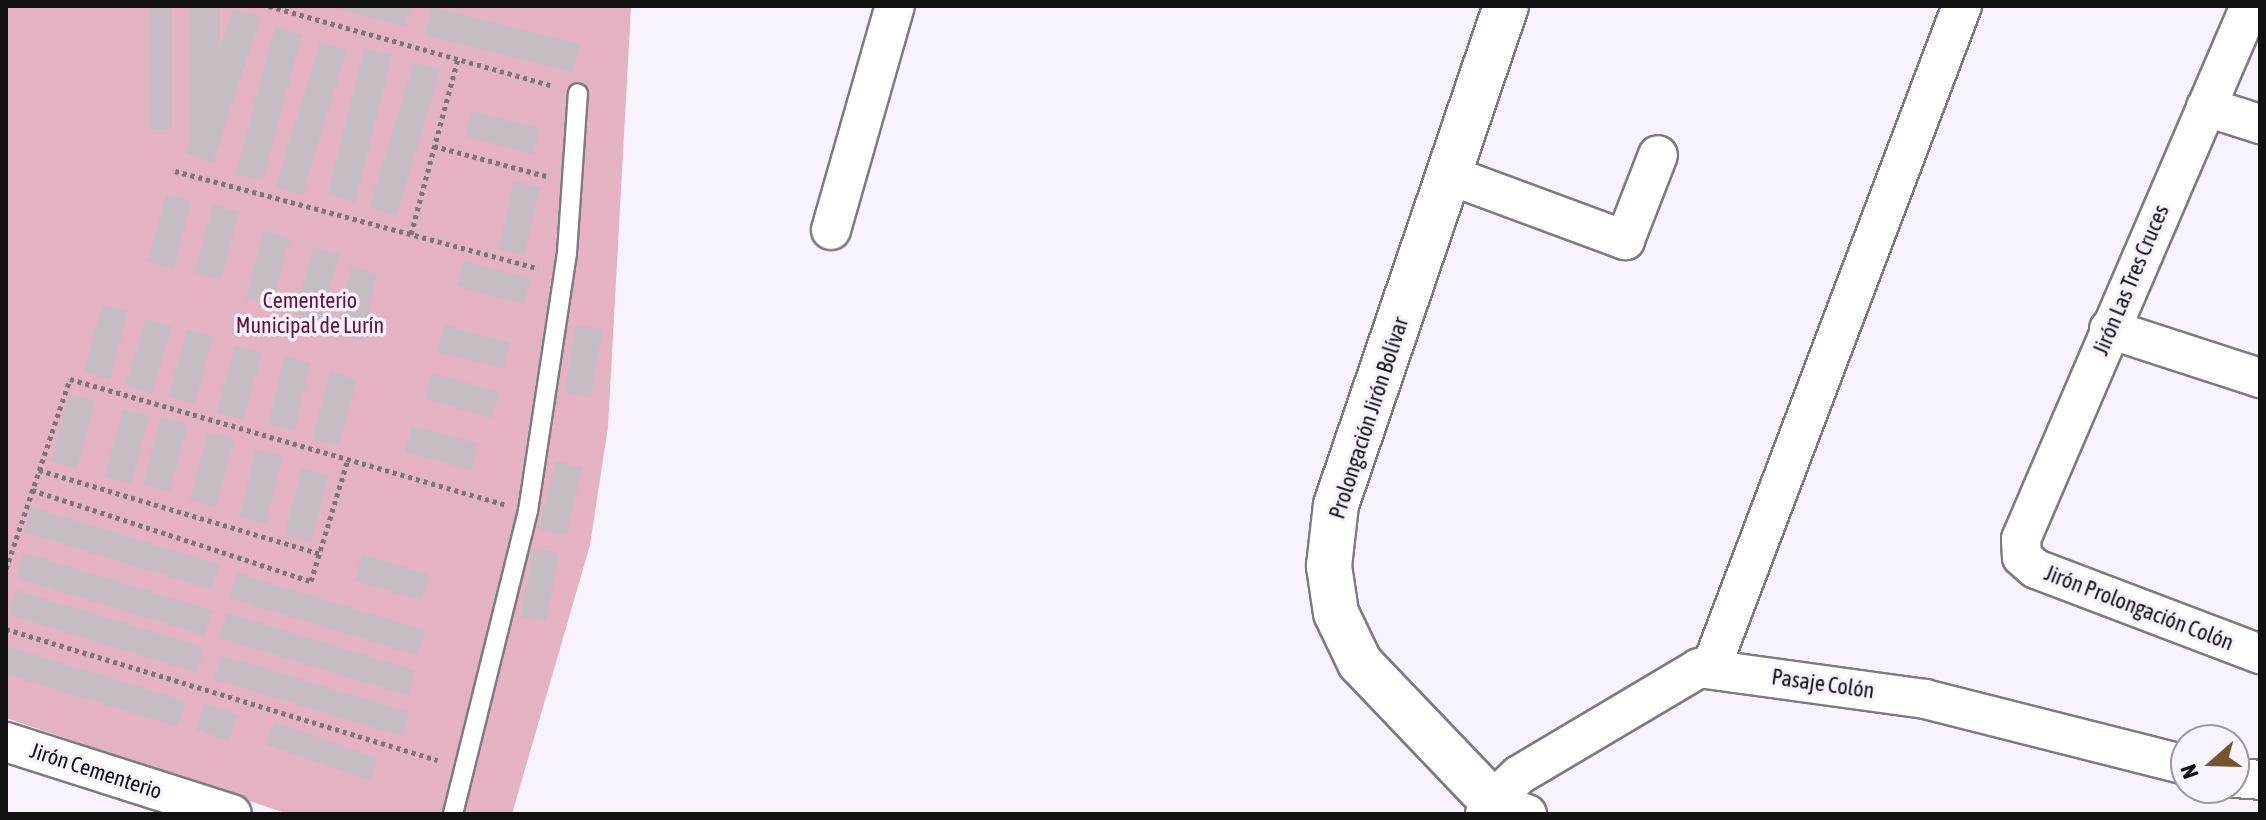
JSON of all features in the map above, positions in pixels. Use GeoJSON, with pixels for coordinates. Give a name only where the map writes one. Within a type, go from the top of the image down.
{"type":"FeatureCollection","features":[{"type":"Feature","properties":{"kind":"street"},"geometry":{"type":"LineString","coordinates":[[831,230],[895,6]]}},
{"type":"Feature","properties":{"kind":"street","name":"Prolongación Jirón Bolívar"},"geometry":{"type":"LineString","coordinates":[[1502,810],[1360,663],[1336,613],[1329,566],[1336,505],[1506,6]]}},
{"type":"Feature","properties":{"kind":"street"},"geometry":{"type":"LineString","coordinates":[[1711,668],[1962,6]]}},
{"type":"Feature","properties":{"kind":"street","name":"Jirón Las Tres Cruces"},"geometry":{"type":"LineString","coordinates":[[2022,557],[2021,539],[2250,6]]}},
{"type":"Feature","properties":{"kind":"street"},"geometry":{"type":"LineString","coordinates":[[2206,107],[2260,124]]}},
{"type":"Feature","properties":{"kind":"street"},"geometry":{"type":"LineString","coordinates":[[1449,175],[1625,240],[1658,155]]}},
{"type":"Feature","properties":{"kind":"street"},"geometry":{"type":"LineString","coordinates":[[2109,329],[2260,378]]}},
{"type":"Feature","properties":{"kind":"street","name":"Jirón Prolongación Colón"},"geometry":{"type":"LineString","coordinates":[[2022,557],[2036,569],[2260,654]]}},
{"type":"Feature","properties":{"kind":"street","name":"Pasaje Colón"},"geometry":{"type":"LineString","coordinates":[[1502,810],[1519,775],[1675,678],[1711,668],[1974,709],[2170,761]]}},
{"type":"Feature","properties":{"kind":"street","name":"Jirón Cementerio"},"geometry":{"type":"LineString","coordinates":[[6,742],[232,814]]}},
{"type":"Feature","properties":{"kind":"lane"},"geometry":{"type":"LineString","coordinates":[[453,814],[528,511],[563,275],[578,93]]}},
{"type":"Feature","properties":{"kind":"path"},"geometry":{"type":"LineString","coordinates":[[269,6],[578,93]]}},
{"type":"Feature","properties":{"kind":"path"},"geometry":{"type":"LineString","coordinates":[[411,234],[458,59]]}},
{"type":"Feature","properties":{"kind":"path"},"geometry":{"type":"LineString","coordinates":[[434,146],[572,183]]}},
{"type":"Feature","properties":{"kind":"path"},"geometry":{"type":"LineString","coordinates":[[175,171],[563,275]]}},
{"type":"Feature","properties":{"kind":"path"},"geometry":{"type":"LineString","coordinates":[[6,569],[70,379],[528,511]]}},
{"type":"Feature","properties":{"kind":"path"},"geometry":{"type":"LineString","coordinates":[[32,490],[311,581],[348,459]]}},
{"type":"Feature","properties":{"kind":"path"},"geometry":{"type":"LineString","coordinates":[[39,470],[320,554]]}},
{"type":"Feature","properties":{"kind":"path"},"geometry":{"type":"LineString","coordinates":[[6,629],[466,769]]}},
{"type":"Feature","properties":{"kind":"green space","name":"Cementerio Municipal de Lurín"},"geometry":{"type":"Polygon","coordinates":[[[6,6],[631,7],[608,427],[590,545],[512,814],[288,814],[6,718],[6,6]]]}},
{"type":"Feature","properties":{"kind":"building"},"geometry":{"type":"Polygon","coordinates":[[[150,6],[172,6],[172,129],[150,129],[150,6]]]}},
{"type":"Feature","properties":{"kind":"building"},"geometry":{"type":"Polygon","coordinates":[[[190,6],[220,6],[220,147],[190,147],[190,6]]]}},
{"type":"Feature","properties":{"kind":"building"},"geometry":{"type":"Polygon","coordinates":[[[329,6],[410,6],[405,27],[329,6]]]}},
{"type":"Feature","properties":{"kind":"building"},"geometry":{"type":"Polygon","coordinates":[[[432,7],[579,44],[572,72],[425,35],[432,7]]]}},
{"type":"Feature","properties":{"kind":"building"},"geometry":{"type":"Polygon","coordinates":[[[233,8],[261,17],[213,162],[186,154],[233,8]]]}},
{"type":"Feature","properties":{"kind":"building"},"geometry":{"type":"Polygon","coordinates":[[[275,27],[302,34],[263,181],[236,174],[275,27]]]}},
{"type":"Feature","properties":{"kind":"building"},"geometry":{"type":"Polygon","coordinates":[[[320,42],[347,50],[302,196],[276,187],[320,42]]]}},
{"type":"Feature","properties":{"kind":"building"},"geometry":{"type":"Polygon","coordinates":[[[364,48],[392,55],[355,203],[327,195],[364,48]]]}},
{"type":"Feature","properties":{"kind":"building"},"geometry":{"type":"Polygon","coordinates":[[[414,62],[441,70],[396,216],[370,207],[414,62]]]}},
{"type":"Feature","properties":{"kind":"building"},"geometry":{"type":"Polygon","coordinates":[[[472,111],[540,129],[533,154],[465,136],[472,111]]]}},
{"type":"Feature","properties":{"kind":"building"},"geometry":{"type":"Polygon","coordinates":[[[514,181],[540,187],[525,255],[498,249],[514,181]]]}},
{"type":"Feature","properties":{"kind":"building"},"geometry":{"type":"Polygon","coordinates":[[[166,194],[192,201],[174,269],[148,262],[166,194]]]}},
{"type":"Feature","properties":{"kind":"building"},"geometry":{"type":"Polygon","coordinates":[[[213,205],[239,212],[221,280],[195,273],[213,205]]]}},
{"type":"Feature","properties":{"kind":"building"},"geometry":{"type":"Polygon","coordinates":[[[264,231],[290,238],[272,306],[246,299],[264,231]]]}},
{"type":"Feature","properties":{"kind":"building"},"geometry":{"type":"Polygon","coordinates":[[[313,247],[339,254],[321,321],[295,314],[313,247]]]}},
{"type":"Feature","properties":{"kind":"building"},"geometry":{"type":"Polygon","coordinates":[[[464,261],[531,279],[524,304],[457,286],[464,261]]]}},
{"type":"Feature","properties":{"kind":"building"},"geometry":{"type":"Polygon","coordinates":[[[351,268],[377,274],[362,341],[335,335],[351,268]]]}},
{"type":"Feature","properties":{"kind":"building"},"geometry":{"type":"Polygon","coordinates":[[[102,305],[128,312],[110,380],[84,373],[102,305]]]}},
{"type":"Feature","properties":{"kind":"building"},"geometry":{"type":"Polygon","coordinates":[[[146,319],[172,327],[151,394],[126,386],[146,319]]]}},
{"type":"Feature","properties":{"kind":"building"},"geometry":{"type":"Polygon","coordinates":[[[444,325],[511,343],[504,369],[437,351],[444,325]]]}},
{"type":"Feature","properties":{"kind":"building"},"geometry":{"type":"Polygon","coordinates":[[[576,325],[603,330],[591,398],[564,393],[576,325]]]}},
{"type":"Feature","properties":{"kind":"building"},"geometry":{"type":"Polygon","coordinates":[[[187,329],[213,336],[195,404],[169,397],[187,329]]]}},
{"type":"Feature","properties":{"kind":"building"},"geometry":{"type":"Polygon","coordinates":[[[235,345],[262,352],[244,420],[217,413],[235,345]]]}},
{"type":"Feature","properties":{"kind":"building"},"geometry":{"type":"Polygon","coordinates":[[[284,357],[310,363],[295,430],[268,424],[284,357]]]}},
{"type":"Feature","properties":{"kind":"building"},"geometry":{"type":"Polygon","coordinates":[[[330,372],[357,379],[339,446],[312,439],[330,372]]]}},
{"type":"Feature","properties":{"kind":"building"},"geometry":{"type":"Polygon","coordinates":[[[432,373],[499,392],[492,418],[425,399],[432,373]]]}},
{"type":"Feature","properties":{"kind":"building"},"geometry":{"type":"Polygon","coordinates":[[[69,394],[95,401],[77,469],[51,462],[69,394]]]}},
{"type":"Feature","properties":{"kind":"building"},"geometry":{"type":"Polygon","coordinates":[[[123,409],[149,416],[131,484],[105,477],[123,409]]]}},
{"type":"Feature","properties":{"kind":"building"},"geometry":{"type":"Polygon","coordinates":[[[161,417],[188,424],[170,492],[143,485],[161,417]]]}},
{"type":"Feature","properties":{"kind":"building"},"geometry":{"type":"Polygon","coordinates":[[[412,426],[479,444],[472,470],[405,452],[412,426]]]}},
{"type":"Feature","properties":{"kind":"building"},"geometry":{"type":"Polygon","coordinates":[[[208,432],[234,439],[216,507],[190,500],[208,432]]]}},
{"type":"Feature","properties":{"kind":"building"},"geometry":{"type":"Polygon","coordinates":[[[255,450],[282,456],[267,524],[239,517],[255,450]]]}},
{"type":"Feature","properties":{"kind":"building"},"geometry":{"type":"Polygon","coordinates":[[[555,461],[582,467],[567,536],[539,529],[555,461]]]}},
{"type":"Feature","properties":{"kind":"building"},"geometry":{"type":"Polygon","coordinates":[[[302,468],[329,475],[311,542],[284,535],[302,468]]]}},
{"type":"Feature","properties":{"kind":"building"},"geometry":{"type":"Polygon","coordinates":[[[31,507],[219,565],[212,589],[23,532],[31,507]]]}},
{"type":"Feature","properties":{"kind":"building"},"geometry":{"type":"Polygon","coordinates":[[[534,548],[560,553],[546,622],[521,617],[534,548]]]}},
{"type":"Feature","properties":{"kind":"building"},"geometry":{"type":"Polygon","coordinates":[[[24,553],[212,611],[205,635],[16,578],[24,553]]]}},
{"type":"Feature","properties":{"kind":"building"},"geometry":{"type":"Polygon","coordinates":[[[362,555],[429,574],[422,600],[355,581],[362,555]]]}},
{"type":"Feature","properties":{"kind":"building"},"geometry":{"type":"Polygon","coordinates":[[[237,573],[425,631],[418,655],[229,598],[237,573]]]}},
{"type":"Feature","properties":{"kind":"building"},"geometry":{"type":"Polygon","coordinates":[[[16,590],[204,648],[197,672],[8,615],[16,590]]]}},
{"type":"Feature","properties":{"kind":"building"},"geometry":{"type":"Polygon","coordinates":[[[227,613],[415,671],[408,695],[219,638],[227,613]]]}},
{"type":"Feature","properties":{"kind":"building"},"geometry":{"type":"Polygon","coordinates":[[[6,646],[186,701],[178,727],[6,674],[6,646]]]}},
{"type":"Feature","properties":{"kind":"building"},"geometry":{"type":"Polygon","coordinates":[[[221,655],[409,713],[402,737],[214,679],[221,655]]]}},
{"type":"Feature","properties":{"kind":"building"},"geometry":{"type":"Polygon","coordinates":[[[205,703],[238,715],[228,741],[195,729],[205,703]]]}},
{"type":"Feature","properties":{"kind":"building"},"geometry":{"type":"Polygon","coordinates":[[[274,722],[378,758],[370,781],[266,745],[274,722]]]}}]}
